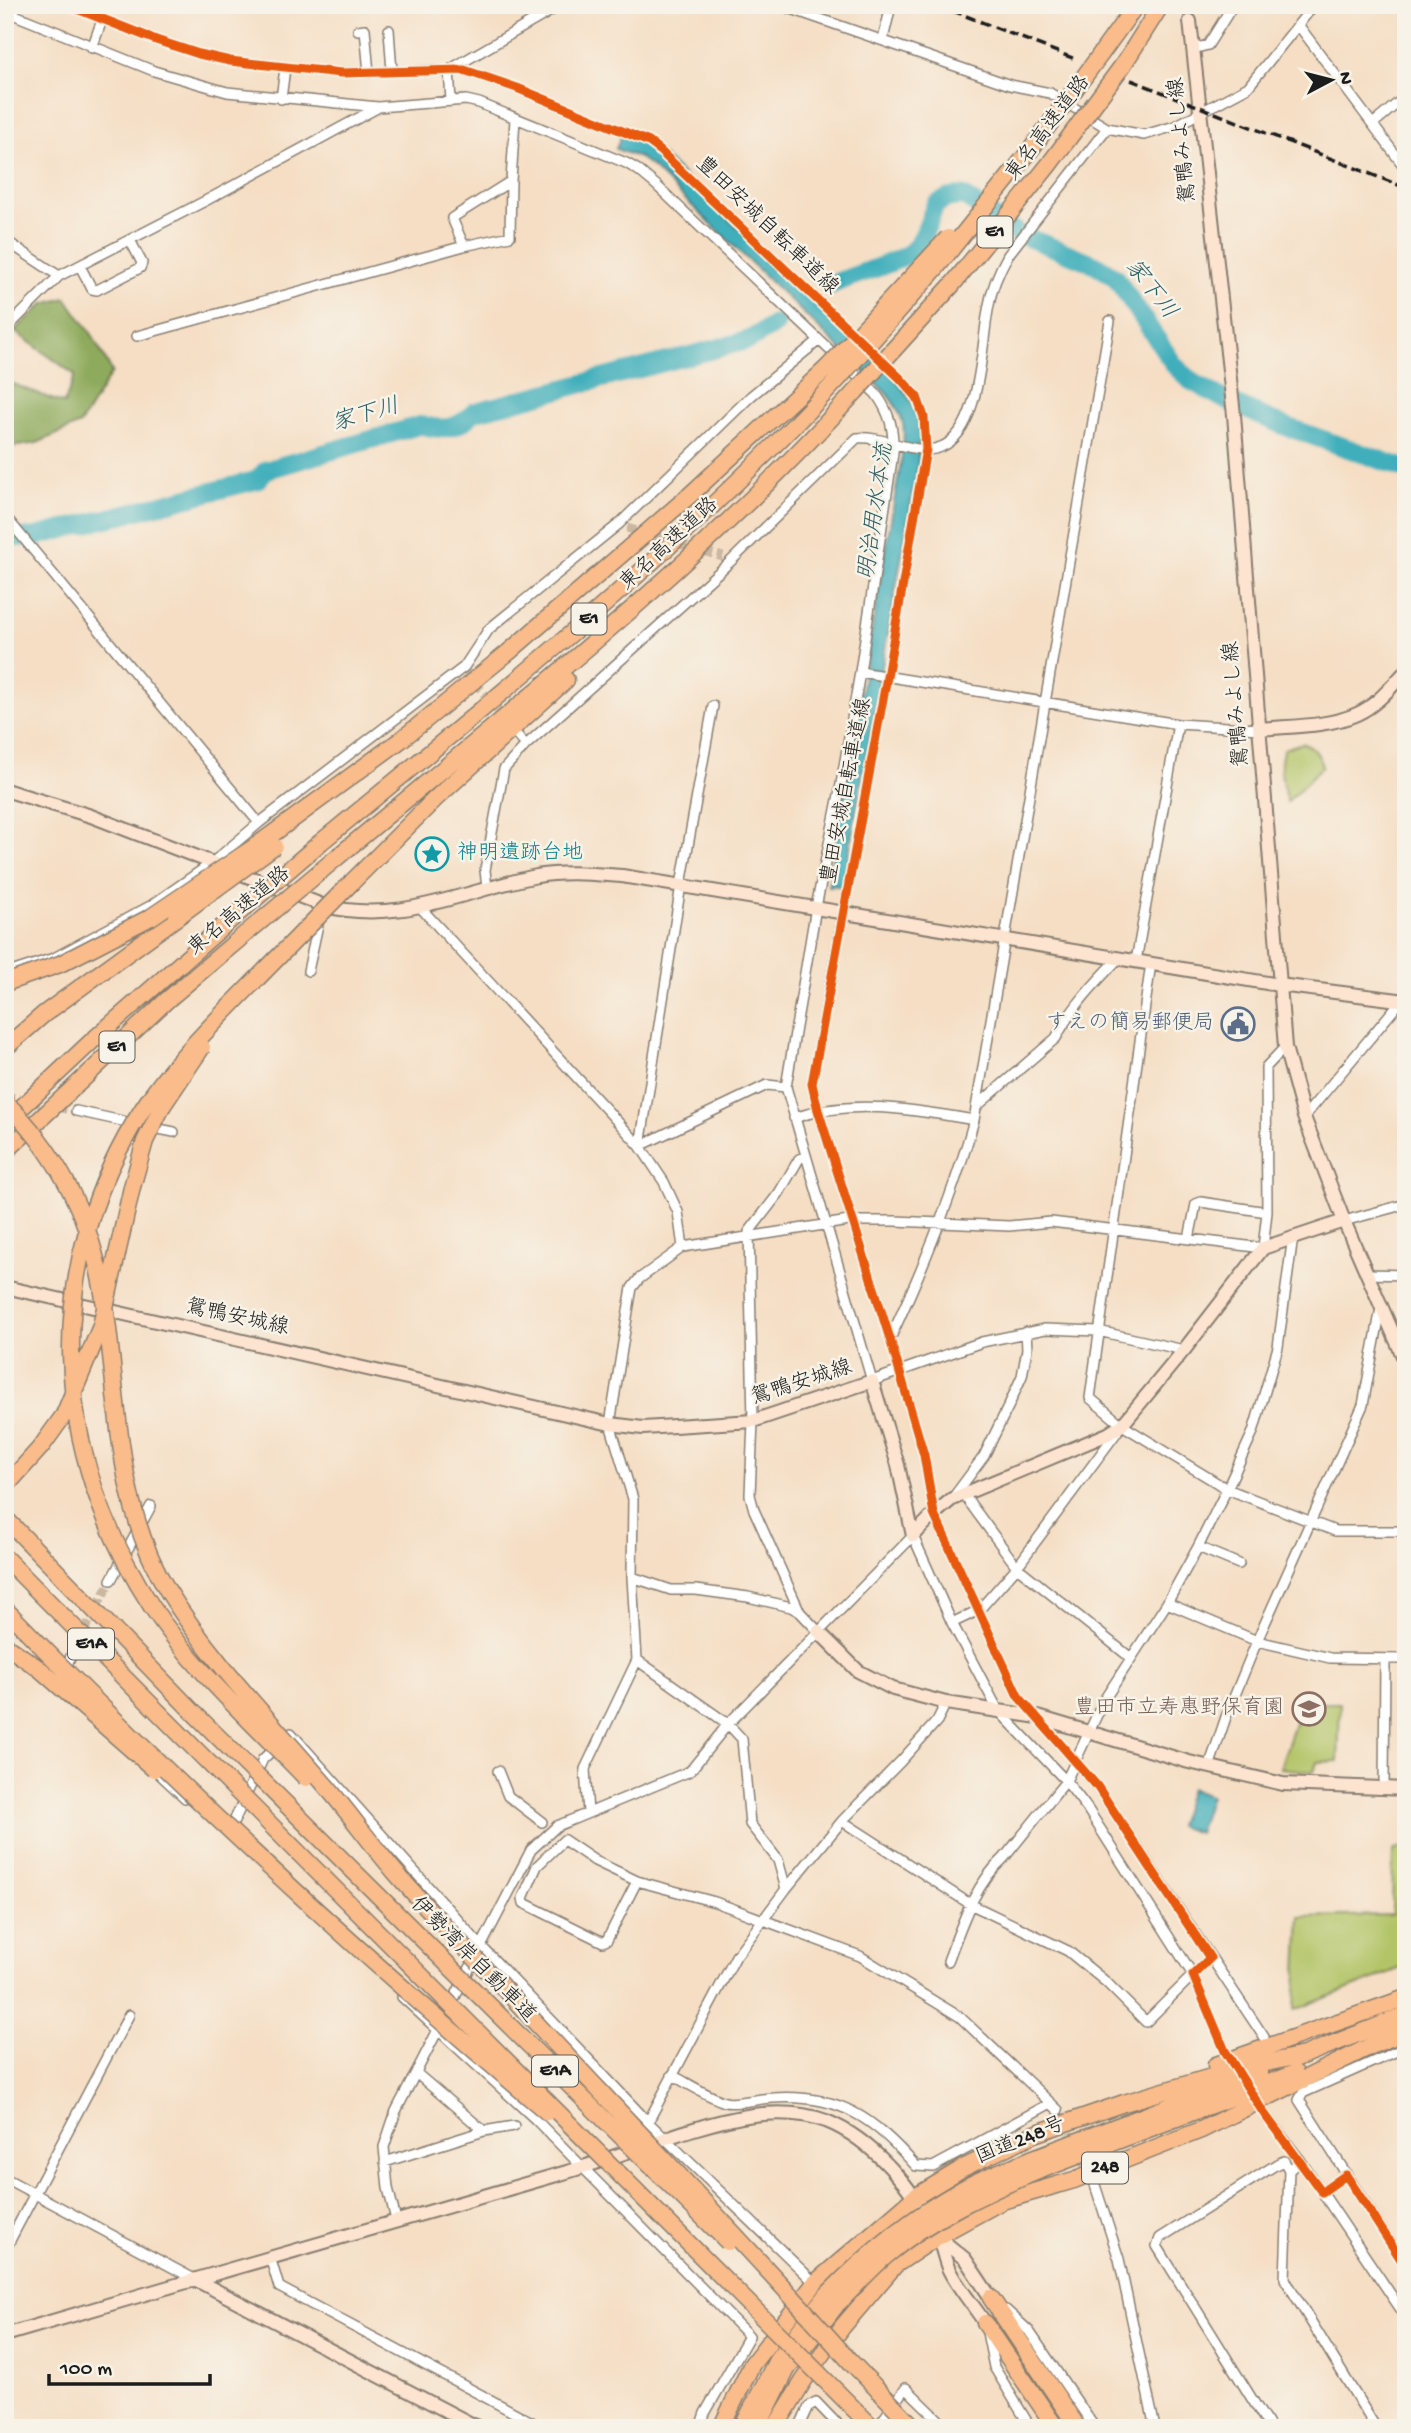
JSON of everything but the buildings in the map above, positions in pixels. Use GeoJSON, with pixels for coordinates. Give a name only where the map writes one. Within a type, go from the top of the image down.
{"type":"FeatureCollection","features":[{"type":"Feature","properties":{"kind":"highway","name":"東名高速道路"},"geometry":{"type":"LineString","coordinates":[[5,1123],[92,1041],[220,929],[321,842],[470,721],[642,572],[801,419],[834,372],[936,268],[1029,152],[1136,5]]}},
{"type":"Feature","properties":{"kind":"highway","name":"東名高速道路"},"geometry":{"type":"LineString","coordinates":[[5,1152],[166,1002],[566,667],[694,553],[816,435],[952,285],[1048,166],[1123,65],[1161,5]]}},
{"type":"Feature","properties":{"kind":"highway"},"geometry":{"type":"LineString","coordinates":[[5,1048],[63,1000],[276,845],[509,651],[834,372]]}},
{"type":"Feature","properties":{"kind":"highway"},"geometry":{"type":"LineString","coordinates":[[750,499],[700,556],[435,799],[193,1044],[153,1095],[126,1138],[98,1195],[82,1244],[71,1321],[74,1402],[81,1443],[106,1522],[127,1566],[153,1609],[200,1667],[777,2278],[855,2367]]}},
{"type":"Feature","properties":{"kind":"highway"},"geometry":{"type":"LineString","coordinates":[[5,983],[60,964],[151,917],[256,846],[402,739]]}},
{"type":"Feature","properties":{"kind":"highway"},"geometry":{"type":"LineString","coordinates":[[5,1487],[32,1458],[64,1415],[101,1326],[145,1141],[163,1105],[200,1050],[256,980]]}},
{"type":"Feature","properties":{"kind":"highway"},"geometry":{"type":"LineString","coordinates":[[5,1102],[36,1135],[53,1159],[69,1187],[91,1243],[107,1319],[124,1467],[141,1536],[152,1562],[167,1589],[211,1653],[328,1788],[394,1871]]}},
{"type":"Feature","properties":{"kind":"highway","name":"伊勢湾岸自動車道"},"geometry":{"type":"LineString","coordinates":[[5,1518],[195,1714],[915,2428]]}},
{"type":"Feature","properties":{"kind":"highway","name":"E1A"},"geometry":{"type":"LineString","coordinates":[[5,1558],[875,2428]]}},
{"type":"Feature","properties":{"kind":"highway"},"geometry":{"type":"LineString","coordinates":[[5,1609],[250,1849],[455,2036],[624,2177]]}},
{"type":"Feature","properties":{"kind":"highway"},"geometry":{"type":"LineString","coordinates":[[5,1643],[41,1670],[250,1849]]}},
{"type":"Feature","properties":{"kind":"highway","name":"248"},"geometry":{"type":"LineString","coordinates":[[775,2428],[804,2379],[843,2326],[895,2265],[938,2236],[1002,2201],[1074,2180],[1201,2130],[1258,2075],[1264,2043],[1406,1998]]}},
{"type":"Feature","properties":{"kind":"highway","name":"国道248号"},"geometry":{"type":"LineString","coordinates":[[757,2428],[788,2369],[858,2263],[907,2223],[963,2189],[1034,2165],[1406,2015]]}},
{"type":"Feature","properties":{"kind":"highway","name":"248"},"geometry":{"type":"LineString","coordinates":[[721,2428],[752,2364],[815,2283],[915,2197],[963,2168],[1034,2134],[1124,2103],[1140,2092],[1258,2075],[1284,2083],[1406,2033]]}},
{"type":"Feature","properties":{"kind":"highway"},"geometry":{"type":"LineString","coordinates":[[991,2298],[1078,2428]]}},
{"type":"Feature","properties":{"kind":"highway","name":"国道248号"},"geometry":{"type":"LineString","coordinates":[[742,2428],[778,2358],[833,2299]]}},
{"type":"Feature","properties":{"kind":"highway"},"geometry":{"type":"LineString","coordinates":[[985,2323],[1056,2428]]}},
{"type":"Feature","properties":{"kind":"street"},"geometry":{"type":"LineString","coordinates":[[341,73],[449,70],[561,5]]}},
{"type":"Feature","properties":{"kind":"street"},"geometry":{"type":"LineString","coordinates":[[780,5],[1010,85],[1050,93],[1107,128],[1144,135],[1175,125],[1248,87],[1314,5]]}},
{"type":"Feature","properties":{"kind":"street"},"geometry":{"type":"LineString","coordinates":[[883,39],[891,6],[889,5]]}},
{"type":"Feature","properties":{"kind":"street"},"geometry":{"type":"LineString","coordinates":[[1194,49],[1208,45],[1233,5]]}},
{"type":"Feature","properties":{"kind":"street"},"geometry":{"type":"LineString","coordinates":[[5,11],[154,71],[227,93],[378,107],[466,100],[480,103],[604,153],[638,170],[877,394],[888,409],[896,443],[840,790],[786,1087],[874,1380],[982,1342],[1045,1329],[1098,1331],[1184,1350]]}},
{"type":"Feature","properties":{"kind":"street"},"geometry":{"type":"LineString","coordinates":[[92,48],[102,20]]}},
{"type":"Feature","properties":{"kind":"street","name":"鴛鴨みよし線"},"geometry":{"type":"LineString","coordinates":[[1190,21],[1234,415],[1285,1047],[1304,1117],[1344,1221],[1405,1360]]}},
{"type":"Feature","properties":{"kind":"street"},"geometry":{"type":"LineString","coordinates":[[1299,26],[1406,169]]}},
{"type":"Feature","properties":{"kind":"street"},"geometry":{"type":"LineString","coordinates":[[358,30],[365,29],[369,73]]}},
{"type":"Feature","properties":{"kind":"street"},"geometry":{"type":"LineString","coordinates":[[389,30],[392,72]]}},
{"type":"Feature","properties":{"kind":"street"},"geometry":{"type":"LineString","coordinates":[[281,99],[285,68]]}},
{"type":"Feature","properties":{"kind":"street"},"geometry":{"type":"LineString","coordinates":[[449,70],[451,101]]}},
{"type":"Feature","properties":{"kind":"street"},"geometry":{"type":"LineString","coordinates":[[1374,123],[1406,96]]}},
{"type":"Feature","properties":{"kind":"street"},"geometry":{"type":"LineString","coordinates":[[5,330],[59,276],[378,107]]}},
{"type":"Feature","properties":{"kind":"street"},"geometry":{"type":"LineString","coordinates":[[137,337],[464,246],[510,236],[516,119]]}},
{"type":"Feature","properties":{"kind":"street"},"geometry":{"type":"LineString","coordinates":[[487,888],[485,870],[504,769],[526,745],[857,438],[874,437],[926,449],[940,448],[955,437],[964,424],[975,395],[996,275],[1008,255],[1107,128]]}},
{"type":"Feature","properties":{"kind":"street"},"geometry":{"type":"LineString","coordinates":[[464,246],[452,218],[511,181]]}},
{"type":"Feature","properties":{"kind":"street"},"geometry":{"type":"LineString","coordinates":[[5,240],[59,276]]}},
{"type":"Feature","properties":{"kind":"street"},"geometry":{"type":"LineString","coordinates":[[80,266],[92,289],[97,290],[140,268],[142,263],[130,240]]}},
{"type":"Feature","properties":{"kind":"street"},"geometry":{"type":"LineString","coordinates":[[890,1339],[917,1282],[959,1172],[974,1120],[1110,321]]}},
{"type":"Feature","properties":{"kind":"street"},"geometry":{"type":"LineString","coordinates":[[5,974],[54,958],[152,905],[212,863],[259,823],[465,669],[489,629],[623,526],[751,396],[818,341]]}},
{"type":"Feature","properties":{"kind":"street"},"geometry":{"type":"LineString","coordinates":[[5,516],[259,823]]}},
{"type":"Feature","properties":{"kind":"street"},"geometry":{"type":"LineString","coordinates":[[860,672],[1178,724],[1260,729],[1341,720],[1359,713],[1382,697],[1406,671]]}},
{"type":"Feature","properties":{"kind":"street"},"geometry":{"type":"LineString","coordinates":[[640,1146],[681,885],[713,706]]}},
{"type":"Feature","properties":{"kind":"street"},"geometry":{"type":"LineString","coordinates":[[1136,961],[1178,724]]}},
{"type":"Feature","properties":{"kind":"street"},"geometry":{"type":"LineString","coordinates":[[515,733],[526,745]]}},
{"type":"Feature","properties":{"kind":"street"},"geometry":{"type":"LineString","coordinates":[[5,790],[91,816],[346,912],[419,906],[538,876],[570,872],[622,876],[1279,985],[1404,999]]}},
{"type":"Feature","properties":{"kind":"street"},"geometry":{"type":"LineString","coordinates":[[308,971],[322,905]]}},
{"type":"Feature","properties":{"kind":"street"},"geometry":{"type":"LineString","coordinates":[[419,906],[640,1146],[664,1182],[678,1212],[683,1247]]}},
{"type":"Feature","properties":{"kind":"street"},"geometry":{"type":"LineString","coordinates":[[841,912],[812,1084],[851,1221],[924,1455],[932,1515],[1018,1696],[1097,1786],[1123,1822],[1264,2043]]}},
{"type":"Feature","properties":{"kind":"street"},"geometry":{"type":"LineString","coordinates":[[976,1108],[1056,1038],[1082,999],[1119,958]]}},
{"type":"Feature","properties":{"kind":"street"},"geometry":{"type":"LineString","coordinates":[[1151,963],[1090,1398],[1122,1425],[1227,1489],[1335,1531],[1406,1531]]}},
{"type":"Feature","properties":{"kind":"street"},"geometry":{"type":"LineString","coordinates":[[1304,1117],[1404,999]]}},
{"type":"Feature","properties":{"kind":"street"},"geometry":{"type":"LineString","coordinates":[[953,1623],[979,1610],[1017,1567],[1122,1425],[1263,1248],[1267,1212],[1266,1067],[1285,1047]]}},
{"type":"Feature","properties":{"kind":"street"},"geometry":{"type":"LineString","coordinates":[[640,1146],[767,1085],[786,1087]]}},
{"type":"Feature","properties":{"kind":"street"},"geometry":{"type":"LineString","coordinates":[[794,1118],[818,1110],[903,1108],[974,1120]]}},
{"type":"Feature","properties":{"kind":"street"},"geometry":{"type":"LineString","coordinates":[[76,1111],[174,1132]]}},
{"type":"Feature","properties":{"kind":"street"},"geometry":{"type":"LineString","coordinates":[[800,1612],[750,1495],[753,1421],[749,1232],[779,1193],[799,1159],[805,1156]]}},
{"type":"Feature","properties":{"kind":"street"},"geometry":{"type":"LineString","coordinates":[[1189,1239],[1196,1204],[1201,1202],[1267,1212]]}},
{"type":"Feature","properties":{"kind":"street"},"geometry":{"type":"LineString","coordinates":[[589,1813],[585,1769],[637,1660],[632,1577],[633,1499],[610,1424],[632,1288],[639,1279],[683,1247],[851,1221],[1009,1226],[1051,1222],[1263,1248],[1293,1236],[1406,1204]]}},
{"type":"Feature","properties":{"kind":"street"},"geometry":{"type":"LineString","coordinates":[[948,1961],[970,1903],[992,1869],[1004,1858],[1066,1781],[1104,1700],[1167,1603],[1227,1489],[1253,1432],[1278,1347],[1293,1236]]}},
{"type":"Feature","properties":{"kind":"street"},"geometry":{"type":"LineString","coordinates":[[1368,1274],[1406,1275]]}},
{"type":"Feature","properties":{"kind":"street","name":"鴛鴨安城線"},"geometry":{"type":"LineString","coordinates":[[5,1287],[610,1424],[643,1428],[753,1421],[874,1380],[916,1534]]}},
{"type":"Feature","properties":{"kind":"street"},"geometry":{"type":"LineString","coordinates":[[1209,1767],[1226,1717],[1308,1522],[1363,1405],[1381,1308]]}},
{"type":"Feature","properties":{"kind":"street"},"geometry":{"type":"LineString","coordinates":[[958,1497],[984,1456],[1022,1376],[1027,1349],[1026,1332]]}},
{"type":"Feature","properties":{"kind":"street"},"geometry":{"type":"LineString","coordinates":[[396,2220],[388,2188],[384,2147],[396,2111],[531,1850],[557,1826],[690,1771],[728,1724],[932,1515],[958,1497],[1108,1434],[1122,1425]]}},
{"type":"Feature","properties":{"kind":"street"},"geometry":{"type":"LineString","coordinates":[[958,1497],[1017,1567],[1131,1658]]}},
{"type":"Feature","properties":{"kind":"street"},"geometry":{"type":"LineString","coordinates":[[111,1580],[151,1506]]}},
{"type":"Feature","properties":{"kind":"street"},"geometry":{"type":"LineString","coordinates":[[916,1534],[953,1623],[1003,1712],[1087,1808],[1193,1975],[1225,2051]]}},
{"type":"Feature","properties":{"kind":"street"},"geometry":{"type":"LineString","coordinates":[[1198,1547],[1239,1564]]}},
{"type":"Feature","properties":{"kind":"street"},"geometry":{"type":"LineString","coordinates":[[632,1577],[671,1590],[723,1593],[791,1607],[800,1612],[858,1671],[893,1689],[946,1703],[1038,1717],[1209,1767],[1294,1785],[1406,1789]]}},
{"type":"Feature","properties":{"kind":"street"},"geometry":{"type":"LineString","coordinates":[[1167,1603],[1258,1641],[1329,1658],[1406,1659]]}},
{"type":"Feature","properties":{"kind":"street"},"geometry":{"type":"LineString","coordinates":[[5,1643],[60,1680],[226,1837],[535,2119],[749,2336],[705,2413],[700,2428]]}},
{"type":"Feature","properties":{"kind":"street"},"geometry":{"type":"LineString","coordinates":[[60,1680],[72,1654]]}},
{"type":"Feature","properties":{"kind":"street"},"geometry":{"type":"LineString","coordinates":[[1384,1789],[1385,1659]]}},
{"type":"Feature","properties":{"kind":"street"},"geometry":{"type":"LineString","coordinates":[[637,1660],[728,1724],[743,1740],[750,1824],[778,1860],[786,1889]]}},
{"type":"Feature","properties":{"kind":"street"},"geometry":{"type":"LineString","coordinates":[[648,2122],[736,1956],[842,1821],[937,1721],[946,1703]]}},
{"type":"Feature","properties":{"kind":"street"},"geometry":{"type":"LineString","coordinates":[[226,1837],[263,1759],[291,1733],[481,1947],[665,2140],[815,2283]]}},
{"type":"Feature","properties":{"kind":"street"},"geometry":{"type":"LineString","coordinates":[[498,1771],[508,1796],[542,1822]]}},
{"type":"Feature","properties":{"kind":"street"},"geometry":{"type":"LineString","coordinates":[[842,1821],[970,1903],[1068,1951],[1106,1982],[1146,2022],[1210,1958]]}},
{"type":"Feature","properties":{"kind":"street"},"geometry":{"type":"LineString","coordinates":[[636,1881],[607,1940],[603,1942],[524,1903],[523,1898],[537,1866],[564,1840],[595,1861],[636,1881],[715,1902],[860,1956],[960,2017],[1054,2107],[933,2167],[925,2167],[916,2166],[890,2137],[864,2117],[836,2104],[784,2097],[728,2104],[673,2075]]}},
{"type":"Feature","properties":{"kind":"street"},"geometry":{"type":"LineString","coordinates":[[5,2250],[128,2015]]}},
{"type":"Feature","properties":{"kind":"street"},"geometry":{"type":"LineString","coordinates":[[1406,2047],[1303,2093],[1299,2100],[1406,2267]]}},
{"type":"Feature","properties":{"kind":"street"},"geometry":{"type":"LineString","coordinates":[[416,2073],[484,2132]]}},
{"type":"Feature","properties":{"kind":"street"},"geometry":{"type":"LineString","coordinates":[[1263,2112],[1301,2161],[1406,2317]]}},
{"type":"Feature","properties":{"kind":"street"},"geometry":{"type":"LineString","coordinates":[[5,2335],[582,2168],[709,2125],[754,2115],[805,2115],[849,2132],[875,2152],[915,2197],[938,2236],[949,2270],[985,2323],[994,2367],[1031,2428]]}},
{"type":"Feature","properties":{"kind":"street"},"geometry":{"type":"LineString","coordinates":[[385,2162],[484,2132],[514,2126]]}},
{"type":"Feature","properties":{"kind":"street"},"geometry":{"type":"LineString","coordinates":[[1270,2428],[1157,2246],[1160,2238],[1284,2161],[1289,2170],[1285,2279],[1376,2428]]}},
{"type":"Feature","properties":{"kind":"street"},"geometry":{"type":"LineString","coordinates":[[1289,2170],[1301,2161]]}},
{"type":"Feature","properties":{"kind":"street"},"geometry":{"type":"LineString","coordinates":[[1322,2192],[1346,2175]]}},
{"type":"Feature","properties":{"kind":"street"},"geometry":{"type":"LineString","coordinates":[[5,2178],[479,2428]]}},
{"type":"Feature","properties":{"kind":"street"},"geometry":{"type":"LineString","coordinates":[[1095,2185],[1119,2259],[1155,2428]]}},
{"type":"Feature","properties":{"kind":"street"},"geometry":{"type":"LineString","coordinates":[[938,2236],[965,2259],[991,2298],[1028,2331],[1095,2428]]}},
{"type":"Feature","properties":{"kind":"street"},"geometry":{"type":"LineString","coordinates":[[270,2257],[279,2287],[543,2428]]}},
{"type":"Feature","properties":{"kind":"street"},"geometry":{"type":"LineString","coordinates":[[875,2428],[906,2388],[947,2428]]}},
{"type":"Feature","properties":{"kind":"street"},"geometry":{"type":"LineString","coordinates":[[799,2428],[809,2406],[816,2402],[841,2428]]}},
{"type":"Feature","properties":{"kind":"green space"},"geometry":{"type":"Polygon","coordinates":[[[66,298],[91,333],[112,372],[80,424],[37,443],[5,448],[5,383],[64,404],[75,375],[14,331],[44,304],[66,298]]]}},
{"type":"Feature","properties":{"kind":"green space"},"geometry":{"type":"Polygon","coordinates":[[[1302,743],[1316,752],[1322,767],[1287,802],[1281,776],[1282,756],[1284,749],[1302,743]]]}},
{"type":"Feature","properties":{"kind":"green space"},"geometry":{"type":"Polygon","coordinates":[[[1302,1703],[1340,1703],[1338,1761],[1317,1762],[1314,1772],[1280,1768],[1302,1703]]]}},
{"type":"Feature","properties":{"kind":"green space"},"geometry":{"type":"Polygon","coordinates":[[[1406,1845],[1406,1966],[1295,2010],[1300,1917],[1392,1915],[1393,1851],[1406,1845]]]}},
{"type":"Feature","properties":{"kind":"water","name":"明治用水本流"},"geometry":{"type":"Polygon","coordinates":[[[622,134],[649,145],[661,154],[894,378],[909,399],[917,418],[920,438],[918,464],[843,886],[828,886],[901,462],[904,432],[901,417],[885,392],[651,166],[640,158],[616,149],[622,134]]]}},
{"type":"Feature","properties":{"kind":"water"},"geometry":{"type":"Polygon","coordinates":[[[1190,1789],[1210,1796],[1198,1833],[1178,1826],[1190,1789]]]}},
{"type":"Feature","properties":{"kind":"waterway","name":"家下川"},"geometry":{"type":"LineString","coordinates":[[831,285],[907,255],[920,240],[935,205],[948,198],[963,196],[1019,234],[1095,264],[1115,277],[1175,366],[1191,381],[1227,401],[1282,425],[1406,469]]}},
{"type":"Feature","properties":{"kind":"waterway","name":"家下川"},"geometry":{"type":"LineString","coordinates":[[5,538],[34,537],[257,480],[266,470],[421,425],[450,427],[462,422],[474,412],[749,340],[776,324]]}},
{"type":"Feature","properties":{"kind":"tunnel"},"geometry":{"type":"LineString","coordinates":[[1188,5],[1190,21]]}},
{"type":"Feature","properties":{"kind":"tunnel"},"geometry":{"type":"LineString","coordinates":[[627,528],[723,557]]}},
{"type":"Feature","properties":{"kind":"tunnel"},"geometry":{"type":"LineString","coordinates":[[467,672],[505,720]]}},
{"type":"Feature","properties":{"kind":"tunnel"},"geometry":{"type":"LineString","coordinates":[[5,1096],[76,1111]]}},
{"type":"Feature","properties":{"kind":"tunnel"},"geometry":{"type":"LineString","coordinates":[[72,1654],[111,1580]]}},
{"type":"Feature","properties":{"kind":"tunnel"},"geometry":{"type":"LineString","coordinates":[[1063,2121],[1091,2178]]}},
{"type":"Feature","properties":{"kind":"railway"},"geometry":{"type":"LineString","coordinates":[[938,5],[1075,59]]}},
{"type":"Feature","properties":{"kind":"railway"},"geometry":{"type":"LineString","coordinates":[[1131,80],[1406,188]]}},
{"type":"Feature","properties":{"kind":"cycle path","name":"豊田安城自転車道線"},"geometry":{"type":"LineString","coordinates":[[67,5],[156,40],[230,61],[341,73],[464,70],[517,88],[649,142],[917,397],[924,417],[926,449],[812,1084],[818,1110],[924,1455],[934,1514],[1018,1696],[1097,1786],[1210,1958],[1193,1975],[1225,2051],[1263,2112],[1322,2192],[1346,2175],[1406,2267]]}},
{"type":"Feature","properties":{"kind":"place","name":"神明遺跡台地"},"geometry":{"type":"Point","coordinates":[432,854]}},
{"type":"Feature","properties":{"kind":"place","name":"すえの簡易郵便局"},"geometry":{"type":"Point","coordinates":[1238,1024]}},
{"type":"Feature","properties":{"kind":"place","name":"豊田市立寿惠野保育園"},"geometry":{"type":"Point","coordinates":[1309,1709]}}]}
